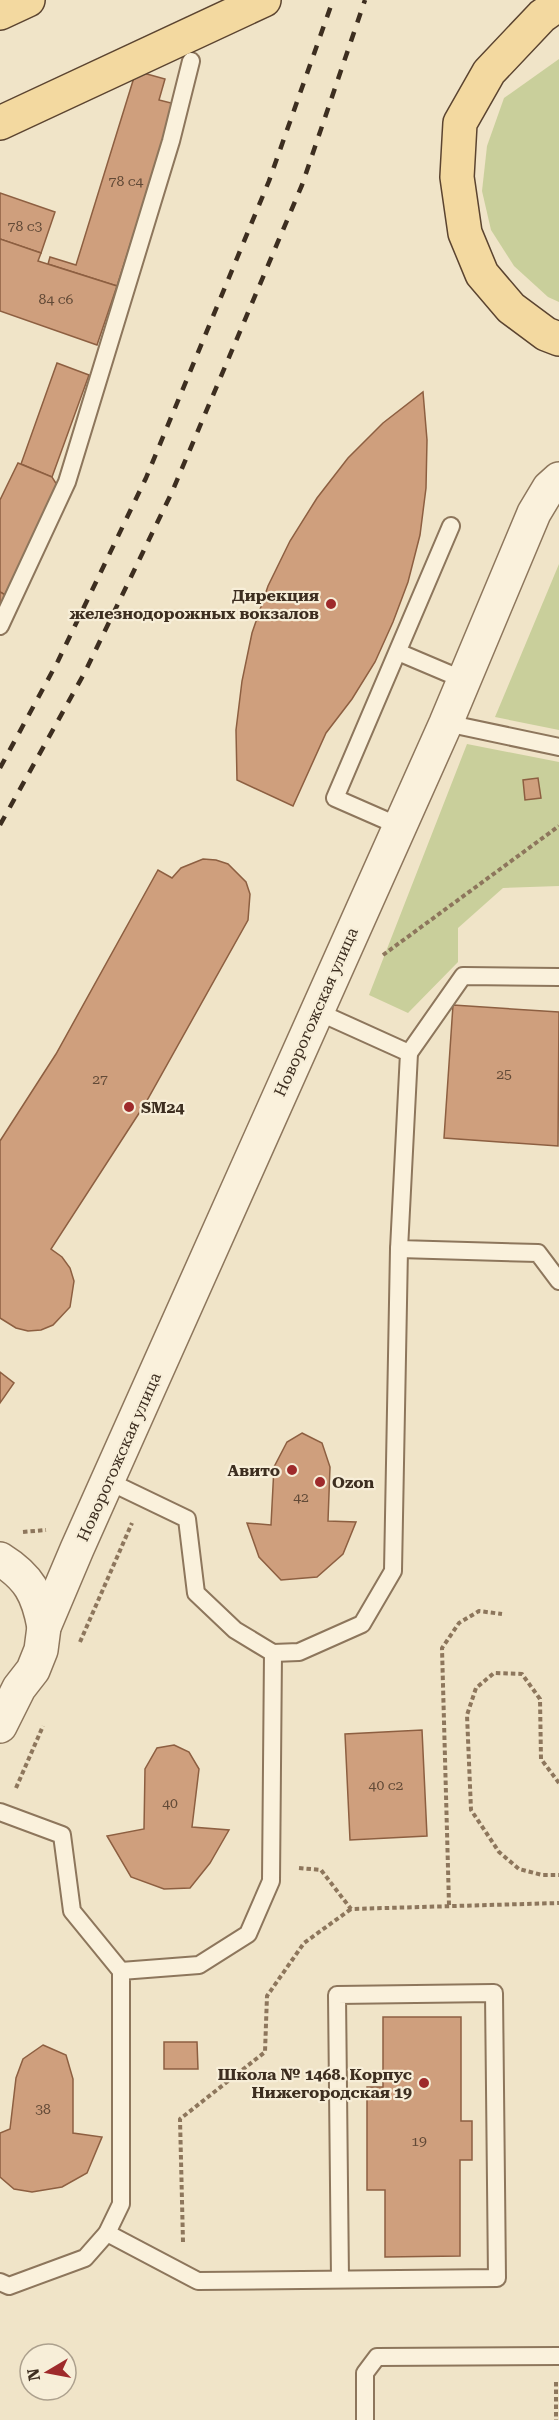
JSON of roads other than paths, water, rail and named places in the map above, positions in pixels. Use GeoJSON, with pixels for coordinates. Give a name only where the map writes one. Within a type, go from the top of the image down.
{"type":"FeatureCollection","features":[{"type":"Feature","properties":{"kind":"main road"},"geometry":{"type":"LineString","coordinates":[[0,12],[28,0]]}},
{"type":"Feature","properties":{"kind":"main road"},"geometry":{"type":"LineString","coordinates":[[0,123],[264,0]]}},
{"type":"Feature","properties":{"kind":"main road"},"geometry":{"type":"LineString","coordinates":[[559,4],[542,16],[489,72],[460,123],[457,177],[465,233],[482,274],[511,308],[546,334],[559,339]]}},
{"type":"Feature","properties":{"kind":"street","name":"Новорогожская улица"},"geometry":{"type":"LineString","coordinates":[[0,1726],[9,1694],[33,1670],[41,1650],[44,1628],[77,1549],[446,723],[534,513],[549,488],[559,479]]}},
{"type":"Feature","properties":{"kind":"street","name":"Новорогожская улица"},"geometry":{"type":"LineString","coordinates":[[8,1564],[37,1572],[62,1562],[77,1549]]}},
{"type":"Feature","properties":{"kind":"street","name":"Новорогожская улица"},"geometry":{"type":"LineString","coordinates":[[8,1564],[31,1585],[40,1605],[44,1628]]}},
{"type":"Feature","properties":{"kind":"lane"},"geometry":{"type":"LineString","coordinates":[[0,626],[67,482],[171,141],[191,61]]}},
{"type":"Feature","properties":{"kind":"lane"},"geometry":{"type":"LineString","coordinates":[[399,826],[335,798],[452,526]]}},
{"type":"Feature","properties":{"kind":"lane"},"geometry":{"type":"LineString","coordinates":[[398,652],[464,680]]}},
{"type":"Feature","properties":{"kind":"lane"},"geometry":{"type":"LineString","coordinates":[[446,723],[559,747]]}},
{"type":"Feature","properties":{"kind":"lane"},"geometry":{"type":"LineString","coordinates":[[108,1481],[187,1519],[196,1593],[235,1630],[273,1653],[299,1652],[362,1624],[393,1571],[399,1249],[409,1053],[463,976],[559,977]]}},
{"type":"Feature","properties":{"kind":"lane"},"geometry":{"type":"LineString","coordinates":[[316,1011],[409,1053]]}},
{"type":"Feature","properties":{"kind":"lane"},"geometry":{"type":"LineString","coordinates":[[399,1249],[538,1253],[559,1281]]}},
{"type":"Feature","properties":{"kind":"lane"},"geometry":{"type":"LineString","coordinates":[[121,1971],[199,1965],[248,1934],[272,1881],[273,1653]]}},
{"type":"Feature","properties":{"kind":"lane"},"geometry":{"type":"LineString","coordinates":[[0,1812],[62,1835],[72,1911],[121,1971],[121,2204],[107,2233],[85,2258],[9,2286],[0,2282]]}},
{"type":"Feature","properties":{"kind":"lane"},"geometry":{"type":"LineString","coordinates":[[107,2233],[198,2281],[497,2278],[494,1993],[337,1995],[340,2279]]}},
{"type":"Feature","properties":{"kind":"lane"},"geometry":{"type":"LineString","coordinates":[[365,2420],[365,2373],[377,2357],[557,2356]]}},
{"type":"Feature","properties":{"kind":"railway"},"geometry":{"type":"LineString","coordinates":[[0,768],[58,661],[146,478],[269,181],[333,0]]}},
{"type":"Feature","properties":{"kind":"railway"},"geometry":{"type":"LineString","coordinates":[[0,825],[85,672],[172,492],[302,185],[365,0]]}},
{"type":"Feature","properties":{"kind":"place","name":"Дирекция железнодорожных вокзалов"},"geometry":{"type":"Point","coordinates":[331,604]}},
{"type":"Feature","properties":{"kind":"place","name":"SM24"},"geometry":{"type":"Point","coordinates":[129,1107]}},
{"type":"Feature","properties":{"kind":"place","name":"Авито"},"geometry":{"type":"Point","coordinates":[292,1470]}},
{"type":"Feature","properties":{"kind":"place","name":"Ozon"},"geometry":{"type":"Point","coordinates":[320,1482]}},
{"type":"Feature","properties":{"kind":"place","name":"Школа № 1468. Корпус Нижегородская 19"},"geometry":{"type":"Point","coordinates":[424,2083]}}]}
